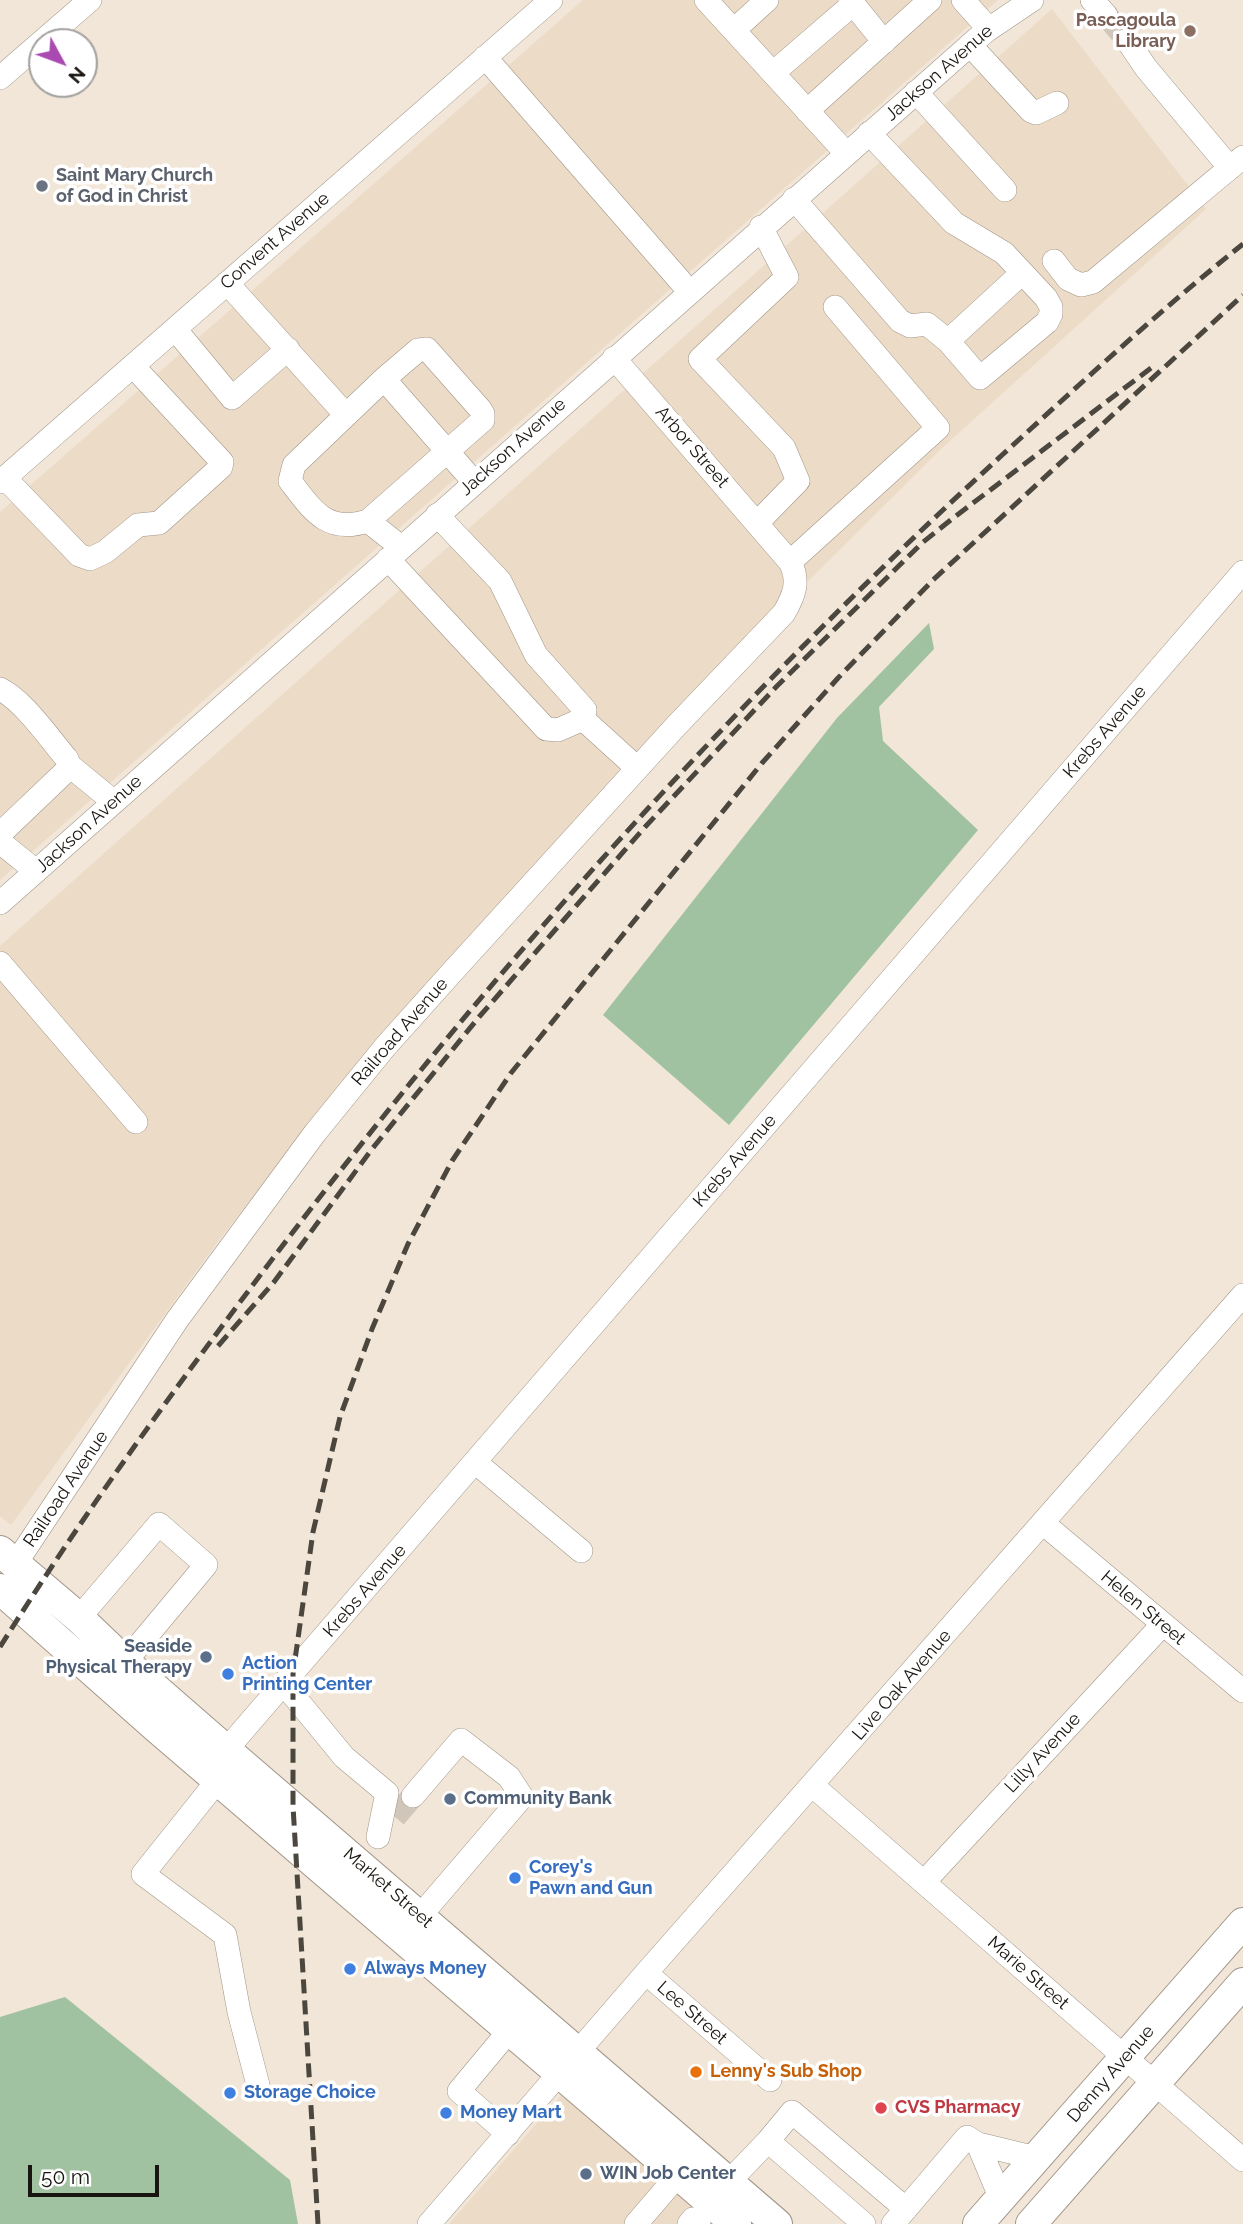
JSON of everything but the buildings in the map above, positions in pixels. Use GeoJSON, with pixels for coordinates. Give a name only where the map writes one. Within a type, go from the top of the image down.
{"type":"FeatureCollection","features":[{"type":"Feature","properties":{"kind":"main road","name":"Market Street"},"geometry":{"type":"LineString","coordinates":[[8,1557],[125,1662],[420,1916],[678,2175],[712,2202],[777,2224]]}},
{"type":"Feature","properties":{"kind":"main road","name":"Market Street"},"geometry":{"type":"LineString","coordinates":[[0,1589],[509,2032],[569,2064],[736,2224]]}},
{"type":"Feature","properties":{"kind":"main road","name":"Denny Avenue"},"geometry":{"type":"LineString","coordinates":[[978,2224],[1243,1923]]}},
{"type":"Feature","properties":{"kind":"main road"},"geometry":{"type":"LineString","coordinates":[[1031,2224],[1243,1983]]}},
{"type":"Feature","properties":{"kind":"street"},"geometry":{"type":"LineString","coordinates":[[0,78],[90,0]]}},
{"type":"Feature","properties":{"kind":"street","name":"Convent Avenue"},"geometry":{"type":"LineString","coordinates":[[3,480],[551,0]]}},
{"type":"Feature","properties":{"kind":"street"},"geometry":{"type":"LineString","coordinates":[[706,0],[846,153]]}},
{"type":"Feature","properties":{"kind":"street"},"geometry":{"type":"LineString","coordinates":[[734,30],[767,0]]}},
{"type":"Feature","properties":{"kind":"street"},"geometry":{"type":"LineString","coordinates":[[807,111],[930,0]]}},
{"type":"Feature","properties":{"kind":"street"},"geometry":{"type":"LineString","coordinates":[[963,0],[981,35],[1031,111],[1036,113],[1057,103]]}},
{"type":"Feature","properties":{"kind":"street"},"geometry":{"type":"LineString","coordinates":[[981,35],[1021,0]]}},
{"type":"Feature","properties":{"kind":"street","name":"Jackson Avenue"},"geometry":{"type":"LineString","coordinates":[[0,903],[869,132],[981,35],[1032,0]]}},
{"type":"Feature","properties":{"kind":"street"},"geometry":{"type":"LineString","coordinates":[[773,73],[851,2],[884,42]]}},
{"type":"Feature","properties":{"kind":"street"},"geometry":{"type":"LineString","coordinates":[[1054,261],[1068,279],[1080,285],[1093,282],[1237,163],[1146,68],[1127,40]]}},
{"type":"Feature","properties":{"kind":"street"},"geometry":{"type":"LineString","coordinates":[[485,57],[689,291]]}},
{"type":"Feature","properties":{"kind":"street"},"geometry":{"type":"LineString","coordinates":[[916,92],[1005,191]]}},
{"type":"Feature","properties":{"kind":"street"},"geometry":{"type":"LineString","coordinates":[[794,199],[900,321],[910,326],[927,324],[948,341],[980,378],[1046,322],[1051,314],[1051,307],[1004,253],[954,223],[869,132]]}},
{"type":"Feature","properties":{"kind":"street"},"geometry":{"type":"LineString","coordinates":[[761,227],[787,277],[700,359],[784,448],[798,481],[764,529],[790,562],[938,428],[835,307]]}},
{"type":"Feature","properties":{"kind":"street"},"geometry":{"type":"LineString","coordinates":[[948,341],[1021,273]]}},
{"type":"Feature","properties":{"kind":"street"},"geometry":{"type":"LineString","coordinates":[[227,283],[346,415]]}},
{"type":"Feature","properties":{"kind":"street"},"geometry":{"type":"LineString","coordinates":[[174,329],[232,398],[288,349]]}},
{"type":"Feature","properties":{"kind":"street"},"geometry":{"type":"LineString","coordinates":[[427,349],[483,414],[479,425],[369,522],[343,527],[315,513],[290,481],[294,464],[384,379],[418,350],[427,349]]}},
{"type":"Feature","properties":{"kind":"street","name":"Arbor Street"},"geometry":{"type":"LineString","coordinates":[[614,358],[764,529]]}},
{"type":"Feature","properties":{"kind":"street"},"geometry":{"type":"LineString","coordinates":[[3,480],[79,555],[90,559],[105,552],[138,525],[159,523],[221,467],[222,462],[133,366]]}},
{"type":"Feature","properties":{"kind":"street"},"geometry":{"type":"LineString","coordinates":[[384,379],[474,482]]}},
{"type":"Feature","properties":{"kind":"street"},"geometry":{"type":"LineString","coordinates":[[437,515],[500,581],[536,655],[585,710],[583,719]]}},
{"type":"Feature","properties":{"kind":"street"},"geometry":{"type":"LineString","coordinates":[[369,522],[545,729],[558,730],[583,719]]}},
{"type":"Feature","properties":{"kind":"street","name":"Railroad Avenue"},"geometry":{"type":"LineString","coordinates":[[8,1557],[177,1320],[315,1133],[385,1048],[637,768],[784,613],[793,598],[796,584],[795,571],[790,562]]}},
{"type":"Feature","properties":{"kind":"street","name":"Krebs Avenue"},"geometry":{"type":"LineString","coordinates":[[226,1750],[1243,572]]}},
{"type":"Feature","properties":{"kind":"street"},"geometry":{"type":"LineString","coordinates":[[0,689],[8,693],[33,719],[68,759],[69,765],[66,771],[0,834]]}},
{"type":"Feature","properties":{"kind":"street"},"geometry":{"type":"LineString","coordinates":[[583,719],[637,768]]}},
{"type":"Feature","properties":{"kind":"street"},"geometry":{"type":"LineString","coordinates":[[69,765],[114,802]]}},
{"type":"Feature","properties":{"kind":"street"},"geometry":{"type":"LineString","coordinates":[[0,842],[36,871]]}},
{"type":"Feature","properties":{"kind":"street"},"geometry":{"type":"LineString","coordinates":[[0,963],[135,1122]]}},
{"type":"Feature","properties":{"kind":"street","name":"Live Oak Avenue"},"geometry":{"type":"LineString","coordinates":[[429,2224],[646,1973],[1243,1295]]}},
{"type":"Feature","properties":{"kind":"street"},"geometry":{"type":"LineString","coordinates":[[475,1462],[581,1551]]}},
{"type":"Feature","properties":{"kind":"street"},"geometry":{"type":"LineString","coordinates":[[79,1618],[159,1524],[206,1565],[125,1662]]}},
{"type":"Feature","properties":{"kind":"street","name":"Helen Street"},"geometry":{"type":"LineString","coordinates":[[1044,1524],[1243,1691]]}},
{"type":"Feature","properties":{"kind":"street","name":"Lilly Avenue"},"geometry":{"type":"LineString","coordinates":[[923,1882],[1163,1624]]}},
{"type":"Feature","properties":{"kind":"street"},"geometry":{"type":"LineString","coordinates":[[284,1684],[344,1757],[387,1793],[378,1837]]}},
{"type":"Feature","properties":{"kind":"street"},"geometry":{"type":"LineString","coordinates":[[414,1796],[461,1741],[509,1777],[522,1797],[420,1916]]}},
{"type":"Feature","properties":{"kind":"street"},"geometry":{"type":"LineString","coordinates":[[218,1780],[143,1874],[225,1935],[239,2012],[258,2085]]}},
{"type":"Feature","properties":{"kind":"street","name":"Marie Street"},"geometry":{"type":"LineString","coordinates":[[813,1786],[1243,2160]]}},
{"type":"Feature","properties":{"kind":"street"},"geometry":{"type":"LineString","coordinates":[[357,1862],[395,1817]]}},
{"type":"Feature","properties":{"kind":"street","name":"Lee Street"},"geometry":{"type":"LineString","coordinates":[[646,1973],[771,2080]]}},
{"type":"Feature","properties":{"kind":"street"},"geometry":{"type":"LineString","coordinates":[[508,2134],[459,2091],[509,2032]]}},
{"type":"Feature","properties":{"kind":"street"},"geometry":{"type":"LineString","coordinates":[[689,2224],[792,2112],[899,2217],[967,2137],[978,2144],[1036,2158]]}},
{"type":"Feature","properties":{"kind":"street"},"geometry":{"type":"LineString","coordinates":[[768,2141],[864,2224]]}},
{"type":"Feature","properties":{"kind":"street"},"geometry":{"type":"LineString","coordinates":[[978,2144],[1001,2199]]}},
{"type":"Feature","properties":{"kind":"street"},"geometry":{"type":"LineString","coordinates":[[636,2224],[678,2175]]}},
{"type":"Feature","properties":{"kind":"shaded area"},"geometry":{"type":"Polygon","coordinates":[[[583,0],[998,0],[0,880],[0,512],[583,0]]]}},
{"type":"Feature","properties":{"kind":"shaded area"},"geometry":{"type":"Polygon","coordinates":[[[1052,9],[1206,209],[941,449],[771,618],[385,1029],[219,1240],[11,1525],[0,1516],[0,946],[1052,9]]]}},
{"type":"Feature","properties":{"kind":"shaded area"},"geometry":{"type":"Polygon","coordinates":[[[564,2092],[714,2224],[449,2224],[564,2092]]]}},
{"type":"Feature","properties":{"kind":"green space"},"geometry":{"type":"Polygon","coordinates":[[[929,623],[934,649],[879,707],[883,741],[978,830],[729,1125],[603,1015],[837,718],[929,623]]]}},
{"type":"Feature","properties":{"kind":"green space"},"geometry":{"type":"Polygon","coordinates":[[[65,1997],[290,2180],[298,2224],[0,2224],[0,2017],[65,1997]]]}},
{"type":"Feature","properties":{"kind":"tunnel"},"geometry":{"type":"LineString","coordinates":[[1106,15],[1127,40]]}},
{"type":"Feature","properties":{"kind":"tunnel"},"geometry":{"type":"LineString","coordinates":[[395,1817],[413,1796]]}},
{"type":"Feature","properties":{"kind":"railway"},"geometry":{"type":"LineString","coordinates":[[0,1647],[99,1496],[241,1301],[444,1042],[621,838],[713,739],[903,548],[1120,348],[1243,244]]}},
{"type":"Feature","properties":{"kind":"railway"},"geometry":{"type":"LineString","coordinates":[[318,2224],[293,1806],[293,1674],[313,1532],[340,1417],[372,1329],[408,1244],[452,1161],[511,1073],[762,763],[838,678],[933,580],[1243,295]]}},
{"type":"Feature","properties":{"kind":"railway"},"geometry":{"type":"LineString","coordinates":[[218,1346],[274,1282],[372,1149],[479,1017],[645,827],[777,686],[922,543],[1151,368]]}},
{"type":"Feature","properties":{"kind":"place","name":"Pascagoula Library"},"geometry":{"type":"Point","coordinates":[1190,31]}},
{"type":"Feature","properties":{"kind":"place","name":"Saint Mary Church of God in Christ"},"geometry":{"type":"Point","coordinates":[42,186]}},
{"type":"Feature","properties":{"kind":"place","name":"Seaside Physical Therapy"},"geometry":{"type":"Point","coordinates":[206,1657]}},
{"type":"Feature","properties":{"kind":"place","name":"Action Printing Center"},"geometry":{"type":"Point","coordinates":[228,1674]}},
{"type":"Feature","properties":{"kind":"place","name":"Community Bank"},"geometry":{"type":"Point","coordinates":[450,1799]}},
{"type":"Feature","properties":{"kind":"place","name":"Corey's Pawn and Gun"},"geometry":{"type":"Point","coordinates":[515,1878]}},
{"type":"Feature","properties":{"kind":"place","name":"Always Money"},"geometry":{"type":"Point","coordinates":[350,1969]}},
{"type":"Feature","properties":{"kind":"place","name":"Lenny's Sub Shop"},"geometry":{"type":"Point","coordinates":[696,2072]}},
{"type":"Feature","properties":{"kind":"place","name":"Storage Choice"},"geometry":{"type":"Point","coordinates":[230,2093]}},
{"type":"Feature","properties":{"kind":"place","name":"CVS Pharmacy"},"geometry":{"type":"Point","coordinates":[881,2108]}},
{"type":"Feature","properties":{"kind":"place","name":"Money Mart"},"geometry":{"type":"Point","coordinates":[446,2113]}},
{"type":"Feature","properties":{"kind":"place","name":"WIN Job Center"},"geometry":{"type":"Point","coordinates":[586,2174]}}]}
